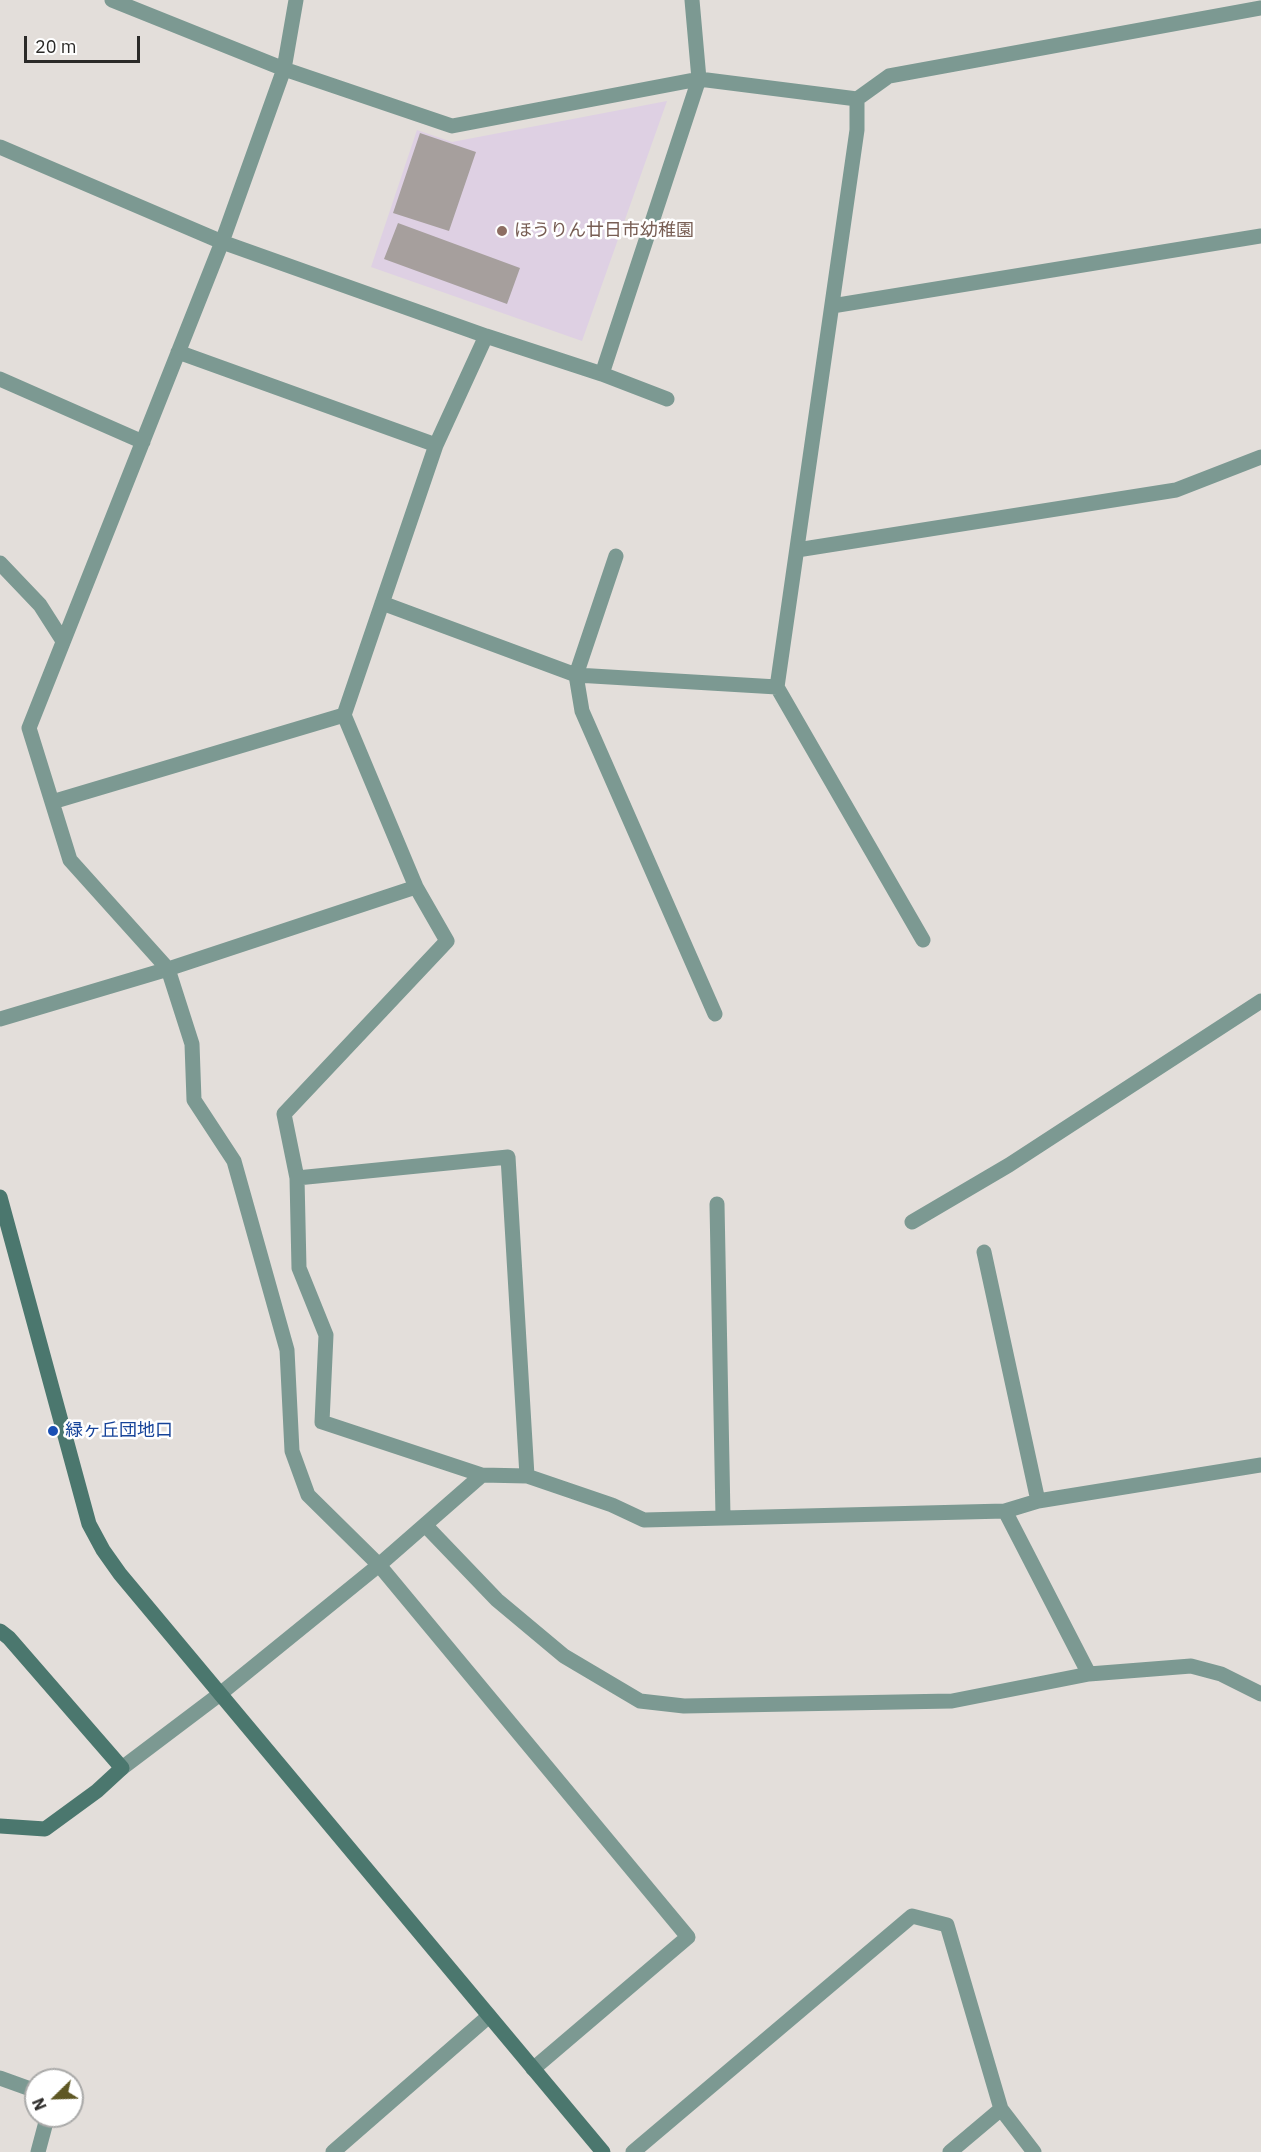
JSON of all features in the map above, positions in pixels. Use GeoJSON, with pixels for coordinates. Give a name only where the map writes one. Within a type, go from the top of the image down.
{"type":"FeatureCollection","features":[{"type":"Feature","properties":{"kind":"street"},"geometry":{"type":"LineString","coordinates":[[112,0],[285,69],[452,126],[699,79],[857,99],[889,76],[1261,8]]}},
{"type":"Feature","properties":{"kind":"street"},"geometry":{"type":"LineString","coordinates":[[296,0],[285,69],[222,242],[29,728],[70,860],[168,969],[192,1044],[194,1100],[234,1161],[287,1350],[292,1451],[308,1495],[379,1565],[688,1937],[533,2069]]}},
{"type":"Feature","properties":{"kind":"street"},"geometry":{"type":"LineString","coordinates":[[602,374],[699,79],[692,0]]}},
{"type":"Feature","properties":{"kind":"street"},"geometry":{"type":"LineString","coordinates":[[857,99],[857,130],[777,687],[923,940]]}},
{"type":"Feature","properties":{"kind":"street"},"geometry":{"type":"LineString","coordinates":[[0,147],[222,242],[486,336],[602,374],[667,399]]}},
{"type":"Feature","properties":{"kind":"street"},"geometry":{"type":"LineString","coordinates":[[832,306],[1261,236]]}},
{"type":"Feature","properties":{"kind":"street"},"geometry":{"type":"LineString","coordinates":[[486,336],[436,444],[344,715],[416,887],[447,941],[284,1114],[297,1178],[299,1268],[326,1335],[322,1422],[482,1475],[527,1476],[612,1505],[644,1520],[1005,1511],[1038,1501],[1261,1465]]}},
{"type":"Feature","properties":{"kind":"street"},"geometry":{"type":"LineString","coordinates":[[178,352],[436,444]]}},
{"type":"Feature","properties":{"kind":"street"},"geometry":{"type":"LineString","coordinates":[[0,379],[143,442]]}},
{"type":"Feature","properties":{"kind":"street"},"geometry":{"type":"LineString","coordinates":[[796,550],[1176,490],[1261,457]]}},
{"type":"Feature","properties":{"kind":"street"},"geometry":{"type":"LineString","coordinates":[[616,556],[576,675],[582,711],[715,1014]]}},
{"type":"Feature","properties":{"kind":"street"},"geometry":{"type":"LineString","coordinates":[[0,563],[40,605],[63,641]]}},
{"type":"Feature","properties":{"kind":"street"},"geometry":{"type":"LineString","coordinates":[[382,603],[576,675],[777,687]]}},
{"type":"Feature","properties":{"kind":"street"},"geometry":{"type":"LineString","coordinates":[[52,802],[344,715]]}},
{"type":"Feature","properties":{"kind":"street"},"geometry":{"type":"LineString","coordinates":[[0,1019],[168,969],[416,887]]}},
{"type":"Feature","properties":{"kind":"street"},"geometry":{"type":"LineString","coordinates":[[912,1222],[1009,1165],[1261,1001]]}},
{"type":"Feature","properties":{"kind":"street"},"geometry":{"type":"LineString","coordinates":[[297,1178],[508,1157],[527,1476]]}},
{"type":"Feature","properties":{"kind":"street"},"geometry":{"type":"LineString","coordinates":[[0,1197],[89,1524],[103,1550],[120,1574],[603,2152]]}},
{"type":"Feature","properties":{"kind":"street"},"geometry":{"type":"LineString","coordinates":[[717,1204],[723,1517]]}},
{"type":"Feature","properties":{"kind":"street"},"geometry":{"type":"LineString","coordinates":[[984,1252],[1038,1501]]}},
{"type":"Feature","properties":{"kind":"street"},"geometry":{"type":"LineString","coordinates":[[0,1826],[45,1829],[220,1694],[426,1526],[482,1475]]}},
{"type":"Feature","properties":{"kind":"street"},"geometry":{"type":"LineString","coordinates":[[1005,1511],[1089,1674]]}},
{"type":"Feature","properties":{"kind":"street"},"geometry":{"type":"LineString","coordinates":[[426,1526],[497,1600],[564,1656],[640,1701],[684,1706],[952,1701],[1089,1674],[1191,1666],[1221,1674],[1261,1694]]}},
{"type":"Feature","properties":{"kind":"street"},"geometry":{"type":"LineString","coordinates":[[0,1631],[9,1638],[122,1768]]}},
{"type":"Feature","properties":{"kind":"street"},"geometry":{"type":"LineString","coordinates":[[633,2152],[912,1916],[947,1925],[1001,2109],[1034,2152]]}},
{"type":"Feature","properties":{"kind":"street"},"geometry":{"type":"LineString","coordinates":[[333,2152],[489,2016]]}},
{"type":"Feature","properties":{"kind":"street"},"geometry":{"type":"LineString","coordinates":[[0,2078],[24,2087]]}},
{"type":"Feature","properties":{"kind":"street"},"geometry":{"type":"LineString","coordinates":[[950,2152],[1001,2109]]}},
{"type":"Feature","properties":{"kind":"street"},"geometry":{"type":"LineString","coordinates":[[38,2152],[44,2128]]}},
{"type":"Feature","properties":{"kind":"shaded area","name":"ほうりん廿日市幼稚園"},"geometry":{"type":"Polygon","coordinates":[[[667,101],[582,341],[371,267],[417,130],[452,142],[667,101]]]}},
{"type":"Feature","properties":{"kind":"building"},"geometry":{"type":"Polygon","coordinates":[[[420,133],[476,152],[449,231],[393,213],[420,133]]]}},
{"type":"Feature","properties":{"kind":"building"},"geometry":{"type":"Polygon","coordinates":[[[398,223],[520,268],[507,304],[384,259],[398,223]]]}},
{"type":"Feature","properties":{"kind":"place","name":"ほうりん廿日市幼稚園"},"geometry":{"type":"Point","coordinates":[502,231]}},
{"type":"Feature","properties":{"kind":"place","name":"緑ヶ丘団地口"},"geometry":{"type":"Point","coordinates":[53,1431]}}]}
